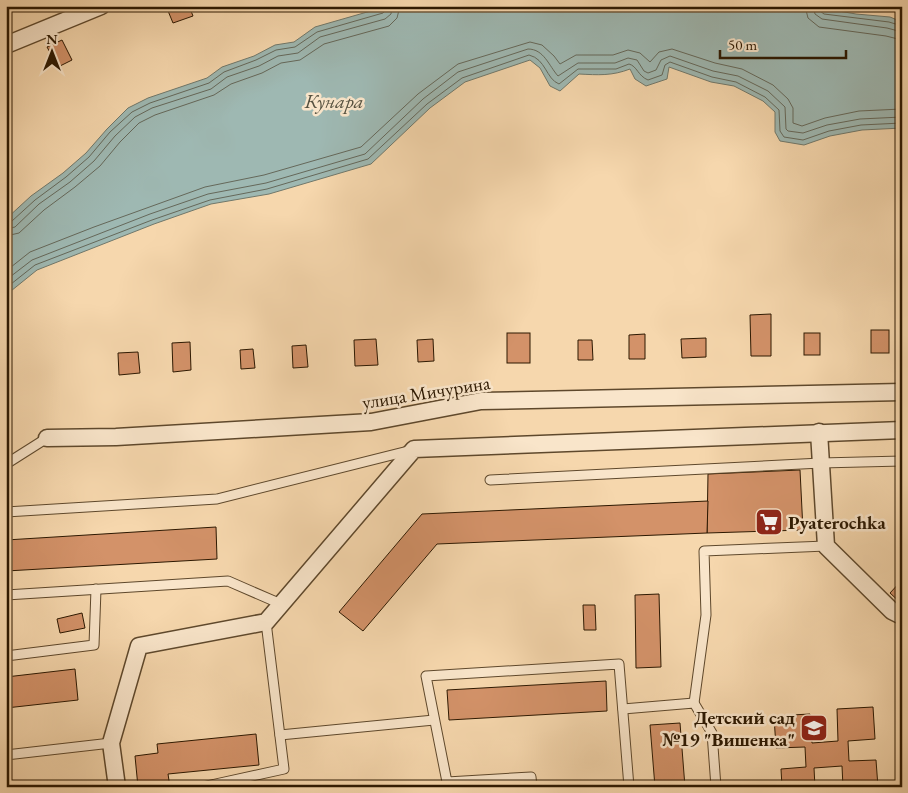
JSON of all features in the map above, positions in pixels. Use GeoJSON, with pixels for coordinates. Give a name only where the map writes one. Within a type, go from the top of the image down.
{"type":"FeatureCollection","features":[{"type":"Feature","properties":{"kind":"street"},"geometry":{"type":"LineString","coordinates":[[6,45],[102,6]]}},
{"type":"Feature","properties":{"kind":"street","name":"улица Мичурина"},"geometry":{"type":"LineString","coordinates":[[47,438],[116,437],[371,422],[480,401],[902,392]]}},
{"type":"Feature","properties":{"kind":"street"},"geometry":{"type":"LineString","coordinates":[[117,787],[111,743],[139,646],[266,622],[414,449],[902,430]]}},
{"type":"Feature","properties":{"kind":"street"},"geometry":{"type":"LineString","coordinates":[[819,432],[826,546],[892,611],[902,616]]}},
{"type":"Feature","properties":{"kind":"lane"},"geometry":{"type":"LineString","coordinates":[[6,464],[47,438]]}},
{"type":"Feature","properties":{"kind":"lane"},"geometry":{"type":"LineString","coordinates":[[6,512],[217,499],[414,449]]}},
{"type":"Feature","properties":{"kind":"lane"},"geometry":{"type":"LineString","coordinates":[[490,480],[821,463],[902,461]]}},
{"type":"Feature","properties":{"kind":"lane"},"geometry":{"type":"LineString","coordinates":[[716,787],[712,733],[694,703],[706,615],[704,551],[826,546]]}},
{"type":"Feature","properties":{"kind":"lane"},"geometry":{"type":"LineString","coordinates":[[6,595],[228,581],[281,604]]}},
{"type":"Feature","properties":{"kind":"lane"},"geometry":{"type":"LineString","coordinates":[[6,656],[94,645],[96,589]]}},
{"type":"Feature","properties":{"kind":"lane"},"geometry":{"type":"LineString","coordinates":[[202,787],[284,769],[266,622]]}},
{"type":"Feature","properties":{"kind":"lane"},"geometry":{"type":"LineString","coordinates":[[532,787],[531,777],[447,782],[426,676],[619,664],[628,787]]}},
{"type":"Feature","properties":{"kind":"lane"},"geometry":{"type":"LineString","coordinates":[[623,709],[694,703]]}},
{"type":"Feature","properties":{"kind":"lane"},"geometry":{"type":"LineString","coordinates":[[280,735],[434,720]]}},
{"type":"Feature","properties":{"kind":"lane"},"geometry":{"type":"LineString","coordinates":[[6,755],[111,743]]}},
{"type":"Feature","properties":{"kind":"water","name":"Кунара"},"geometry":{"type":"Polygon","coordinates":[[[388,6],[810,6],[856,14],[890,17],[902,22],[902,128],[862,130],[830,136],[804,145],[780,141],[775,132],[775,112],[763,101],[734,86],[711,82],[669,67],[667,79],[646,86],[635,79],[630,69],[611,74],[579,74],[560,91],[550,86],[540,68],[530,60],[465,82],[430,108],[371,164],[269,194],[211,204],[154,224],[37,270],[6,295],[6,219],[31,196],[63,173],[86,153],[128,108],[148,98],[207,78],[222,67],[254,56],[275,45],[294,42],[315,27],[388,6]]]}},
{"type":"Feature","properties":{"kind":"building"},"geometry":{"type":"Polygon","coordinates":[[[166,6],[189,6],[193,16],[173,23],[166,6]]]}},
{"type":"Feature","properties":{"kind":"building"},"geometry":{"type":"Polygon","coordinates":[[[62,40],[72,60],[58,67],[47,47],[62,40]]]}},
{"type":"Feature","properties":{"kind":"building"},"geometry":{"type":"Polygon","coordinates":[[[771,314],[771,356],[751,356],[750,315],[771,314]]]}},
{"type":"Feature","properties":{"kind":"building"},"geometry":{"type":"Polygon","coordinates":[[[871,330],[889,330],[889,353],[871,353],[871,330]]]}},
{"type":"Feature","properties":{"kind":"building"},"geometry":{"type":"Polygon","coordinates":[[[507,333],[530,333],[530,363],[507,363],[507,333]]]}},
{"type":"Feature","properties":{"kind":"building"},"geometry":{"type":"Polygon","coordinates":[[[804,333],[820,333],[820,355],[804,355],[804,333]]]}},
{"type":"Feature","properties":{"kind":"building"},"geometry":{"type":"Polygon","coordinates":[[[645,334],[645,359],[629,359],[629,335],[645,334]]]}},
{"type":"Feature","properties":{"kind":"building"},"geometry":{"type":"Polygon","coordinates":[[[706,338],[706,357],[682,358],[681,339],[706,338]]]}},
{"type":"Feature","properties":{"kind":"building"},"geometry":{"type":"Polygon","coordinates":[[[376,339],[378,365],[355,366],[354,340],[376,339]]]}},
{"type":"Feature","properties":{"kind":"building"},"geometry":{"type":"Polygon","coordinates":[[[433,339],[434,361],[418,362],[417,340],[433,339]]]}},
{"type":"Feature","properties":{"kind":"building"},"geometry":{"type":"Polygon","coordinates":[[[578,340],[592,340],[593,360],[578,360],[578,340]]]}},
{"type":"Feature","properties":{"kind":"building"},"geometry":{"type":"Polygon","coordinates":[[[190,342],[191,370],[173,372],[172,343],[190,342]]]}},
{"type":"Feature","properties":{"kind":"building"},"geometry":{"type":"Polygon","coordinates":[[[306,345],[308,367],[293,368],[292,346],[306,345]]]}},
{"type":"Feature","properties":{"kind":"building"},"geometry":{"type":"Polygon","coordinates":[[[253,349],[255,368],[241,369],[240,350],[253,349]]]}},
{"type":"Feature","properties":{"kind":"building"},"geometry":{"type":"Polygon","coordinates":[[[138,352],[140,373],[119,375],[118,353],[138,352]]]}},
{"type":"Feature","properties":{"kind":"building"},"geometry":{"type":"Polygon","coordinates":[[[800,470],[803,530],[707,533],[708,474],[800,470]]]}},
{"type":"Feature","properties":{"kind":"building"},"geometry":{"type":"Polygon","coordinates":[[[708,501],[707,533],[437,544],[363,631],[339,612],[422,514],[708,501]]]}},
{"type":"Feature","properties":{"kind":"building"},"geometry":{"type":"Polygon","coordinates":[[[216,527],[217,559],[6,571],[6,540],[216,527]]]}},
{"type":"Feature","properties":{"kind":"building"},"geometry":{"type":"Polygon","coordinates":[[[902,580],[902,604],[890,593],[902,580]]]}},
{"type":"Feature","properties":{"kind":"building"},"geometry":{"type":"Polygon","coordinates":[[[659,594],[661,667],[636,668],[635,595],[659,594]]]}},
{"type":"Feature","properties":{"kind":"building"},"geometry":{"type":"Polygon","coordinates":[[[583,605],[595,605],[596,630],[584,630],[583,605]]]}},
{"type":"Feature","properties":{"kind":"building"},"geometry":{"type":"Polygon","coordinates":[[[82,613],[85,628],[60,633],[57,619],[82,613]]]}},
{"type":"Feature","properties":{"kind":"building"},"geometry":{"type":"Polygon","coordinates":[[[75,669],[78,700],[6,708],[6,677],[75,669]]]}},
{"type":"Feature","properties":{"kind":"building"},"geometry":{"type":"Polygon","coordinates":[[[606,681],[607,711],[449,720],[447,690],[606,681]]]}},
{"type":"Feature","properties":{"kind":"building"},"geometry":{"type":"Polygon","coordinates":[[[873,707],[875,739],[848,741],[849,761],[876,760],[878,787],[843,787],[842,766],[814,768],[815,787],[782,787],[781,769],[806,767],[805,747],[776,748],[774,716],[810,714],[812,743],[838,741],[837,709],[873,707]]]}},
{"type":"Feature","properties":{"kind":"building"},"geometry":{"type":"Polygon","coordinates":[[[680,723],[685,787],[655,787],[650,725],[680,723]]]}},
{"type":"Feature","properties":{"kind":"building"},"geometry":{"type":"Polygon","coordinates":[[[256,734],[259,765],[168,774],[170,787],[138,787],[135,756],[158,753],[157,744],[256,734]]]}},
{"type":"Feature","properties":{"kind":"place","name":"Pyaterochka"},"geometry":{"type":"Point","coordinates":[769,522]}},
{"type":"Feature","properties":{"kind":"place","name":"Детский сад №19 \"Вишенка\""},"geometry":{"type":"Point","coordinates":[814,728]}}]}
